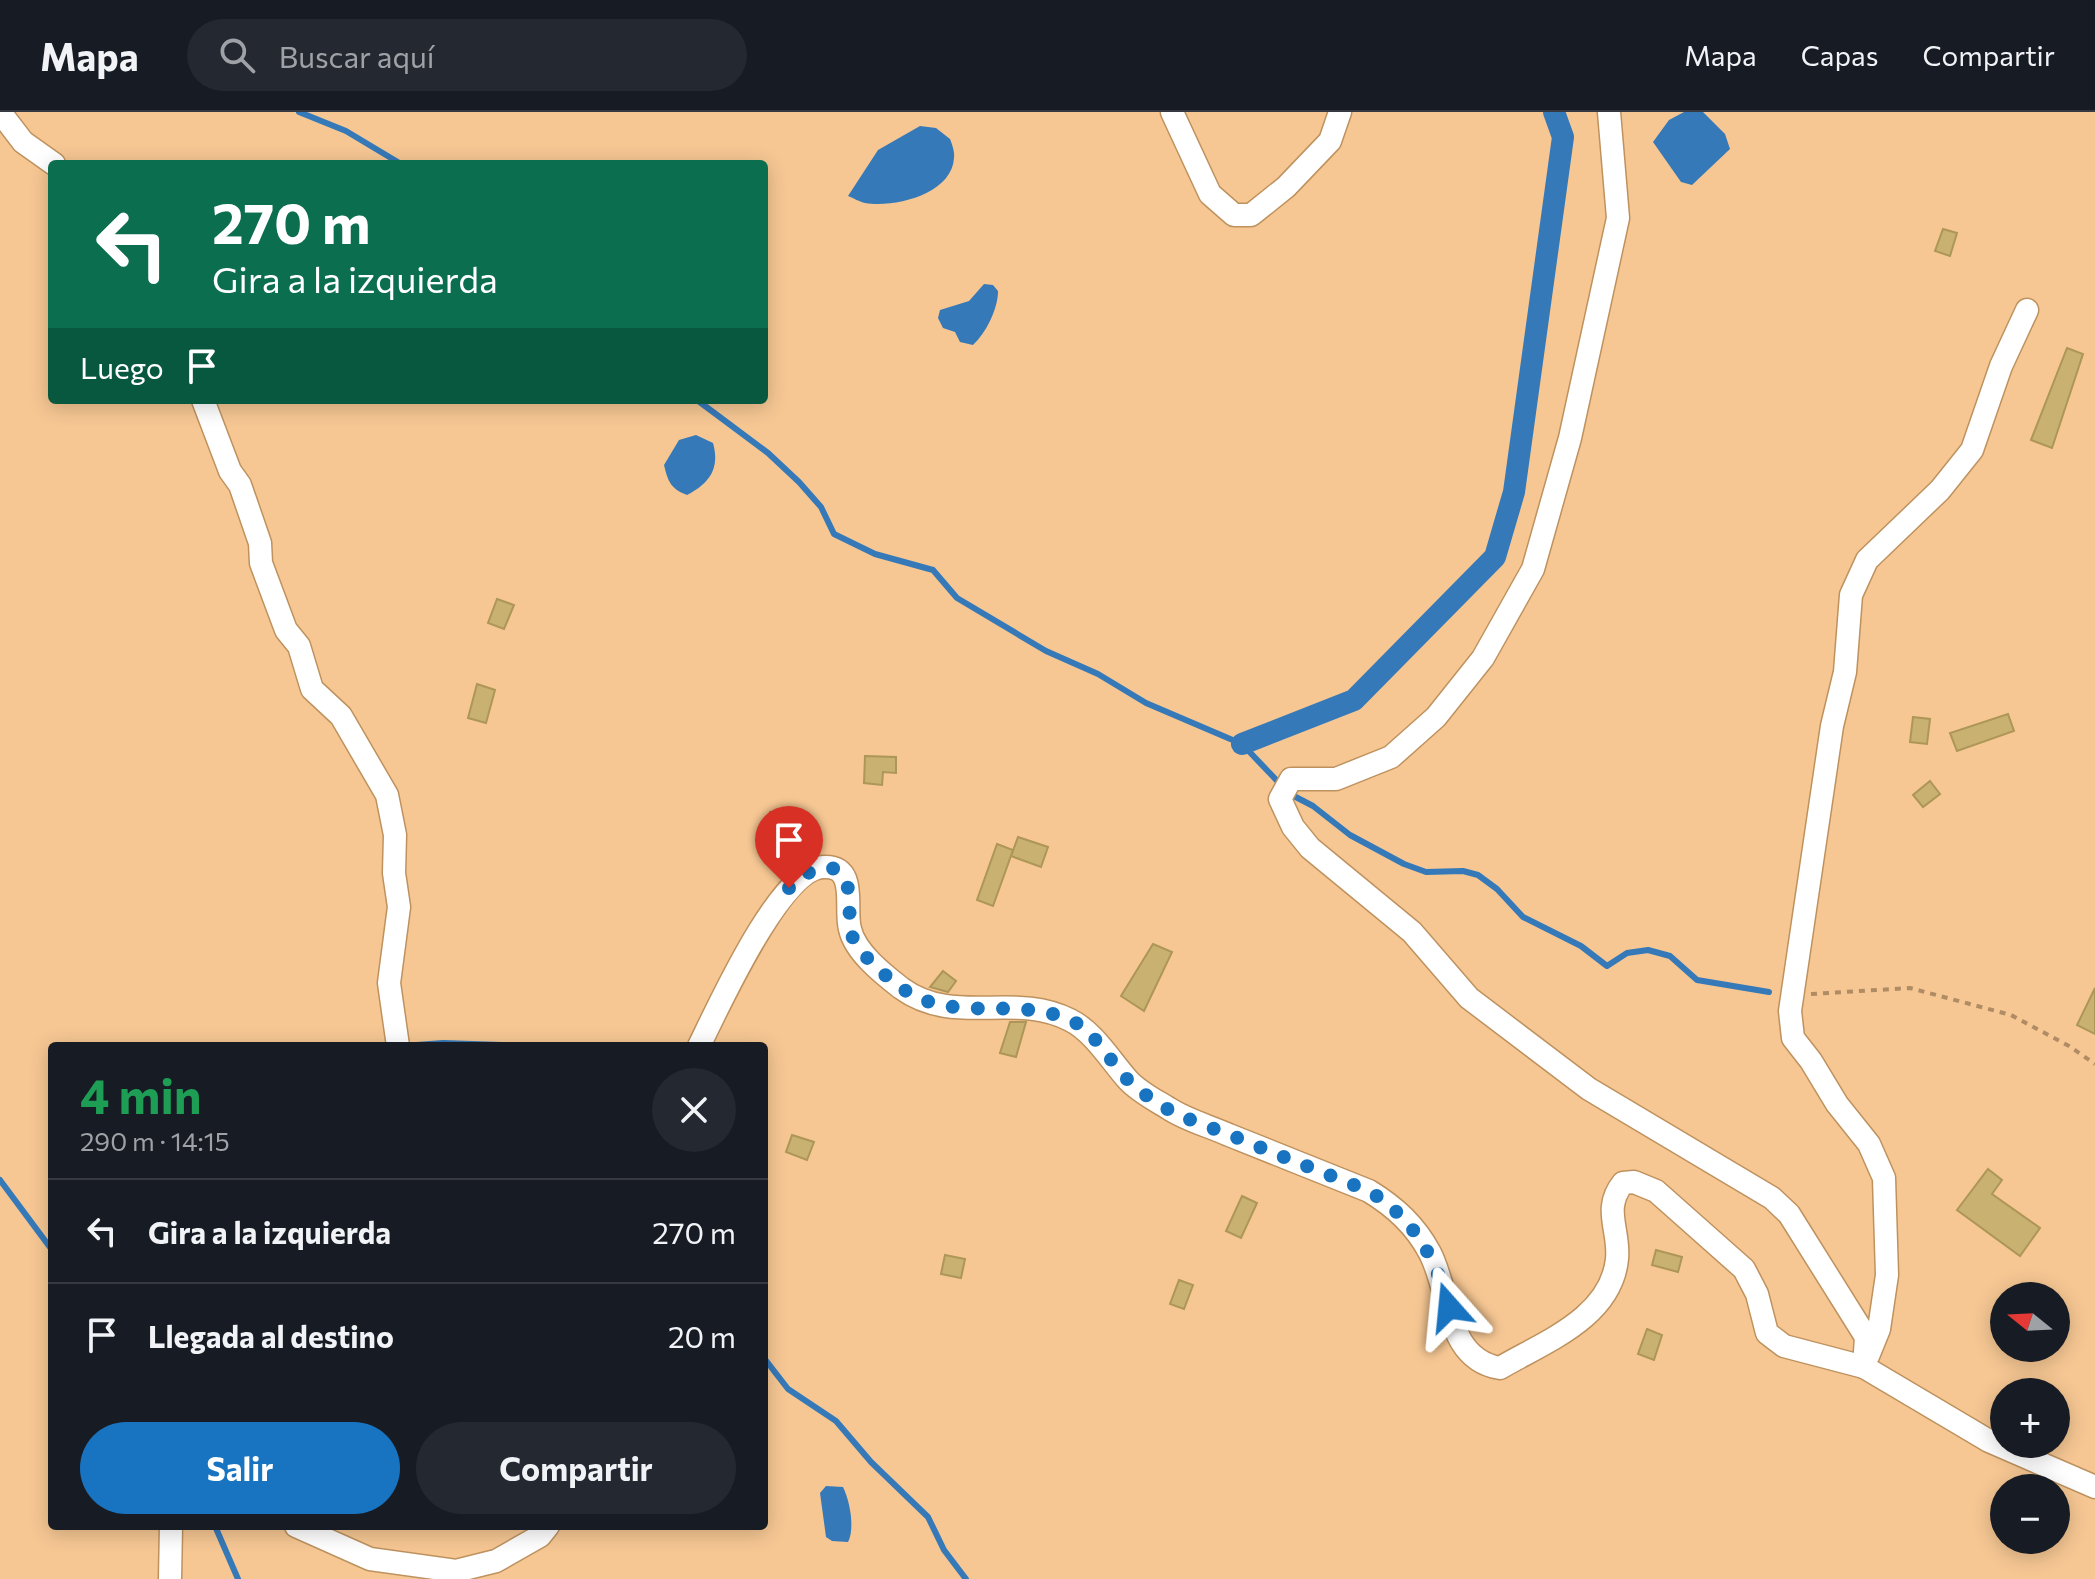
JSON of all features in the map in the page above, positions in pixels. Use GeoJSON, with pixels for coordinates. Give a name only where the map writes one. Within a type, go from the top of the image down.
{"type":"FeatureCollection","features":[{"type":"Feature","properties":{"kind":"street"},"geometry":{"type":"LineString","coordinates":[[0,112],[23,142],[48,160]]}},
{"type":"Feature","properties":{"kind":"street"},"geometry":{"type":"LineString","coordinates":[[1172,112],[1210,194],[1234,215],[1251,215],[1286,187],[1330,141],[1340,112]]}},
{"type":"Feature","properties":{"kind":"street"},"geometry":{"type":"LineString","coordinates":[[1609,112],[1618,218],[1570,438],[1533,569],[1483,658],[1436,717],[1391,757],[1336,779],[1291,779],[1280,799],[1293,827],[1310,848],[1412,932],[1469,998],[1589,1089],[1760,1191],[1789,1214],[1866,1337],[1864,1367]]}},
{"type":"Feature","properties":{"kind":"street"},"geometry":{"type":"LineString","coordinates":[[1864,1367],[1879,1329],[1887,1275],[1884,1178],[1869,1144],[1837,1104],[1793,1038],[1790,1011],[1832,726],[1845,672],[1851,595],[1867,560],[1940,490],[1972,450],[2001,366],[2027,310]]}},
{"type":"Feature","properties":{"kind":"street"},"geometry":{"type":"LineString","coordinates":[[205,404],[230,471],[240,485],[260,543],[261,563],[286,630],[299,646],[312,689],[341,716],[387,795],[395,835],[394,873],[399,907],[389,983],[397,1042]]}},
{"type":"Feature","properties":{"kind":"street"},"geometry":{"type":"LineString","coordinates":[[701,1042],[774,904],[804,873],[821,867],[834,868],[845,876],[850,900],[849,929],[862,952],[901,987],[922,1000],[952,1009],[1033,1008],[1071,1020],[1103,1049],[1131,1083],[1171,1111],[1369,1191],[1391,1205],[1412,1224],[1430,1253],[1455,1330],[1467,1354],[1483,1365],[1500,1368],[1587,1316],[1601,1300],[1617,1259],[1611,1210],[1614,1194],[1623,1183],[1634,1182],[1656,1191],[1686,1214],[1744,1269],[1757,1294],[1767,1333],[1784,1346],[1864,1367],[1989,1441],[2095,1487]]}},
{"type":"Feature","properties":{"kind":"street"},"geometry":{"type":"LineString","coordinates":[[170,1579],[171,1530]]}},
{"type":"Feature","properties":{"kind":"street"},"geometry":{"type":"LineString","coordinates":[[305,1530],[370,1559],[456,1571],[496,1561],[540,1536],[545,1530]]}},
{"type":"Feature","properties":{"kind":"path"},"geometry":{"type":"LineString","coordinates":[[1792,995],[1910,988],[2011,1015],[2069,1046],[2095,1064]]}},
{"type":"Feature","properties":{"kind":"water"},"geometry":{"type":"Polygon","coordinates":[[[1684,112],[1703,112],[1725,134],[1730,149],[1692,185],[1681,182],[1653,142],[1669,120],[1684,112]]]}},
{"type":"Feature","properties":{"kind":"water"},"geometry":{"type":"Polygon","coordinates":[[[920,126],[936,128],[950,139],[954,158],[951,170],[943,181],[920,196],[891,203],[865,203],[848,196],[878,150],[920,126]]]}},
{"type":"Feature","properties":{"kind":"water"},"geometry":{"type":"Polygon","coordinates":[[[984,284],[993,285],[998,291],[994,313],[973,345],[960,342],[955,332],[943,328],[938,318],[940,310],[969,301],[984,284]]]}},
{"type":"Feature","properties":{"kind":"water"},"geometry":{"type":"Polygon","coordinates":[[[696,435],[713,443],[714,467],[707,480],[687,495],[671,484],[664,465],[679,440],[696,435]]]}},
{"type":"Feature","properties":{"kind":"water"},"geometry":{"type":"Polygon","coordinates":[[[826,1486],[843,1487],[846,1493],[851,1523],[848,1542],[832,1541],[826,1537],[820,1493],[826,1486]]]}},
{"type":"Feature","properties":{"kind":"building"},"geometry":{"type":"Polygon","coordinates":[[[1943,229],[1957,233],[1950,256],[1935,251],[1943,229]]]}},
{"type":"Feature","properties":{"kind":"building"},"geometry":{"type":"Polygon","coordinates":[[[2067,348],[2083,354],[2052,448],[2031,440],[2067,348]]]}},
{"type":"Feature","properties":{"kind":"building"},"geometry":{"type":"Polygon","coordinates":[[[497,599],[514,605],[504,629],[488,623],[497,599]]]}},
{"type":"Feature","properties":{"kind":"building"},"geometry":{"type":"Polygon","coordinates":[[[477,684],[495,690],[486,723],[468,718],[477,684]]]}},
{"type":"Feature","properties":{"kind":"building"},"geometry":{"type":"Polygon","coordinates":[[[2008,714],[2014,731],[1957,751],[1950,733],[2008,714]]]}},
{"type":"Feature","properties":{"kind":"building"},"geometry":{"type":"Polygon","coordinates":[[[1913,717],[1930,719],[1927,744],[1910,742],[1913,717]]]}},
{"type":"Feature","properties":{"kind":"building"},"geometry":{"type":"Polygon","coordinates":[[[865,756],[896,757],[896,773],[883,772],[882,785],[864,783],[865,756]]]}},
{"type":"Feature","properties":{"kind":"building"},"geometry":{"type":"Polygon","coordinates":[[[1930,781],[1940,794],[1923,807],[1913,795],[1930,781]]]}},
{"type":"Feature","properties":{"kind":"building"},"geometry":{"type":"Polygon","coordinates":[[[770,812],[789,812],[789,867],[770,867],[770,812]]]}},
{"type":"Feature","properties":{"kind":"building"},"geometry":{"type":"Polygon","coordinates":[[[1018,837],[1048,847],[1041,867],[1011,856],[1018,837]]]}},
{"type":"Feature","properties":{"kind":"building"},"geometry":{"type":"Polygon","coordinates":[[[997,844],[1013,850],[993,906],[977,900],[997,844]]]}},
{"type":"Feature","properties":{"kind":"building"},"geometry":{"type":"Polygon","coordinates":[[[1153,944],[1172,952],[1144,1011],[1121,996],[1153,944]]]}},
{"type":"Feature","properties":{"kind":"building"},"geometry":{"type":"Polygon","coordinates":[[[943,971],[956,981],[948,992],[930,987],[943,971]]]}},
{"type":"Feature","properties":{"kind":"building"},"geometry":{"type":"Polygon","coordinates":[[[2095,988],[2095,1034],[2077,1025],[2095,988]]]}},
{"type":"Feature","properties":{"kind":"building"},"geometry":{"type":"Polygon","coordinates":[[[1010,1022],[1026,1022],[1016,1057],[1000,1053],[1010,1022]]]}},
{"type":"Feature","properties":{"kind":"building"},"geometry":{"type":"Polygon","coordinates":[[[792,1135],[814,1142],[807,1160],[786,1152],[792,1135]]]}},
{"type":"Feature","properties":{"kind":"building"},"geometry":{"type":"Polygon","coordinates":[[[1988,1169],[2002,1180],[1992,1194],[2040,1228],[2020,1256],[1957,1210],[1988,1169]]]}},
{"type":"Feature","properties":{"kind":"building"},"geometry":{"type":"Polygon","coordinates":[[[1242,1196],[1257,1203],[1241,1238],[1226,1231],[1242,1196]]]}},
{"type":"Feature","properties":{"kind":"building"},"geometry":{"type":"Polygon","coordinates":[[[1656,1250],[1682,1257],[1678,1272],[1652,1265],[1656,1250]]]}},
{"type":"Feature","properties":{"kind":"building"},"geometry":{"type":"Polygon","coordinates":[[[945,1255],[965,1259],[961,1278],[941,1274],[945,1255]]]}},
{"type":"Feature","properties":{"kind":"building"},"geometry":{"type":"Polygon","coordinates":[[[1179,1280],[1193,1285],[1184,1309],[1170,1304],[1179,1280]]]}},
{"type":"Feature","properties":{"kind":"building"},"geometry":{"type":"Polygon","coordinates":[[[1647,1329],[1662,1335],[1654,1360],[1638,1354],[1647,1329]]]}},
{"type":"Feature","properties":{"kind":"waterway"},"geometry":{"type":"LineString","coordinates":[[299,112],[346,131],[394,160]]}},
{"type":"Feature","properties":{"kind":"waterway"},"geometry":{"type":"LineString","coordinates":[[1242,744],[1354,700],[1495,557],[1514,492],[1563,137],[1554,112]]}},
{"type":"Feature","properties":{"kind":"waterway"},"geometry":{"type":"LineString","coordinates":[[702,404],[768,453],[799,482],[821,507],[834,534],[875,554],[933,570],[957,598],[1046,651],[1098,674],[1146,703],[1242,744],[1282,786]]}},
{"type":"Feature","properties":{"kind":"waterway"},"geometry":{"type":"LineString","coordinates":[[1290,794],[1313,806],[1350,835],[1404,864],[1426,872],[1463,871],[1478,875],[1497,889],[1523,917],[1581,946],[1607,966],[1627,953],[1648,950],[1670,956],[1697,980],[1769,992]]}},
{"type":"Feature","properties":{"kind":"waterway"},"geometry":{"type":"LineString","coordinates":[[0,1180],[48,1245]]}},
{"type":"Feature","properties":{"kind":"waterway"},"geometry":{"type":"LineString","coordinates":[[768,1363],[788,1389],[836,1421],[871,1462],[928,1517],[944,1550],[966,1579]]}},
{"type":"Feature","properties":{"kind":"waterway"},"geometry":{"type":"LineString","coordinates":[[217,1530],[238,1579]]}},
{"type":"Feature","properties":{"kind":"route"},"geometry":{"type":"LineString","coordinates":[[789,888],[804,873],[821,867],[834,868],[845,876],[850,900],[849,929],[862,952],[901,987],[922,1000],[952,1009],[1033,1008],[1071,1020],[1103,1049],[1131,1083],[1171,1111],[1369,1191],[1412,1224],[1430,1253],[1449,1307]]}}]}
